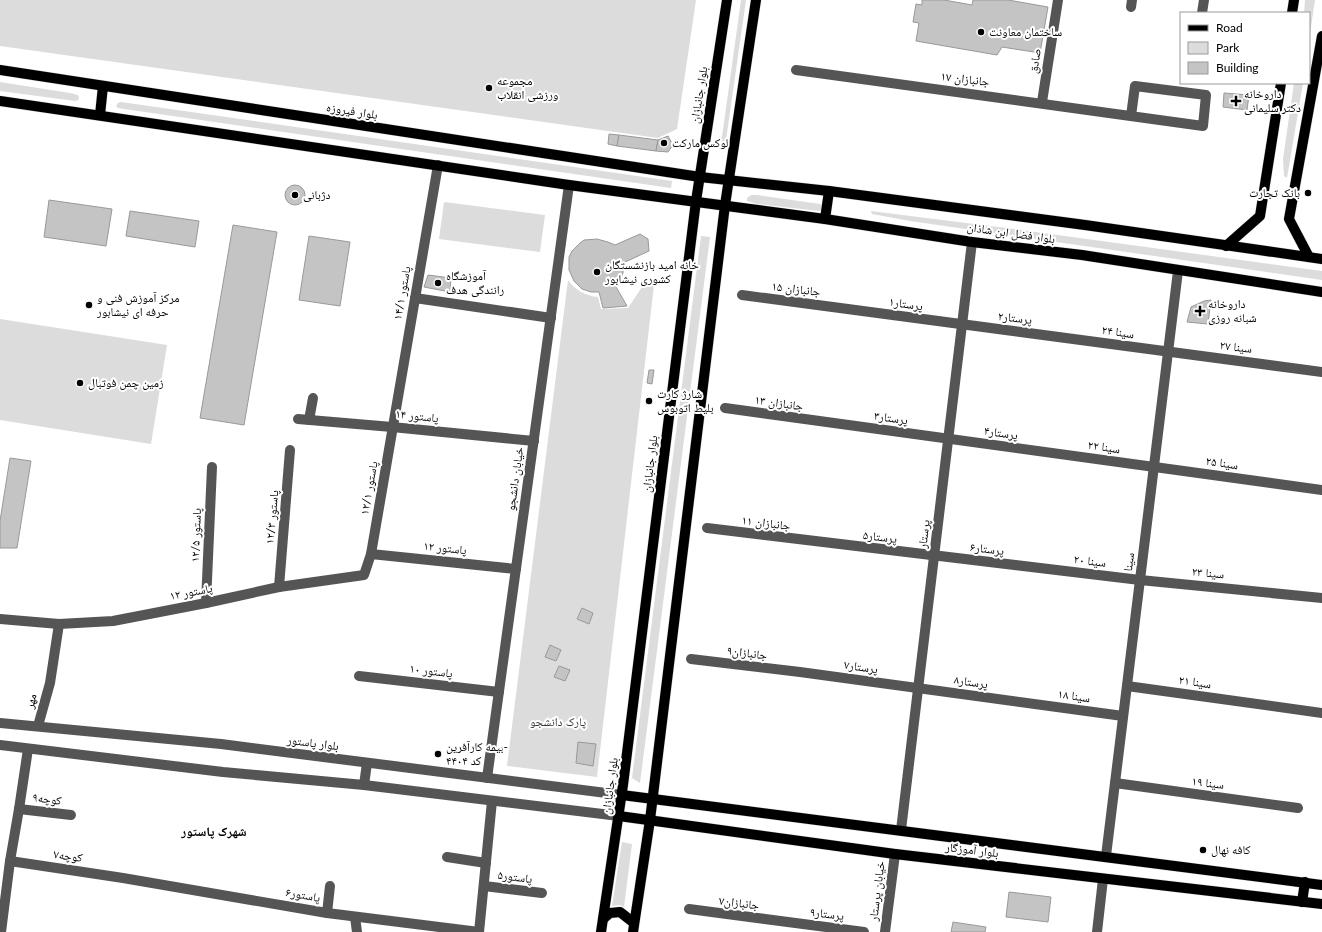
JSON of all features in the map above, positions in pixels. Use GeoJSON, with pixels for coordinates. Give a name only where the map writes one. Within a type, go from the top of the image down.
{"type":"FeatureCollection","features":[{"type":"Feature","properties":{"kind":"main road","name":"بلوار جانبازان"},"geometry":{"type":"LineString","coordinates":[[601,932],[622,795],[696,201],[727,0]]}},
{"type":"Feature","properties":{"kind":"main road"},"geometry":{"type":"LineString","coordinates":[[633,927],[650,820],[725,205],[756,0]]}},
{"type":"Feature","properties":{"kind":"main road"},"geometry":{"type":"LineString","coordinates":[[1292,12],[1294,0]]}},
{"type":"Feature","properties":{"kind":"main road"},"geometry":{"type":"LineString","coordinates":[[1309,258],[1289,219],[1322,36]]}},
{"type":"Feature","properties":{"kind":"main road","name":"بلوار فیروزه"},"geometry":{"type":"LineString","coordinates":[[0,70],[700,177]]}},
{"type":"Feature","properties":{"kind":"main road"},"geometry":{"type":"LineString","coordinates":[[1226,246],[1260,216],[1281,84]]}},
{"type":"Feature","properties":{"kind":"main road"},"geometry":{"type":"LineString","coordinates":[[100,116],[102,86]]}},
{"type":"Feature","properties":{"kind":"main road"},"geometry":{"type":"LineString","coordinates":[[0,101],[569,185],[696,201]]}},
{"type":"Feature","properties":{"kind":"main road","name":"بلوار فضل ابن شاذان"},"geometry":{"type":"LineString","coordinates":[[700,177],[829,191],[1085,225],[1322,259]]}},
{"type":"Feature","properties":{"kind":"main road"},"geometry":{"type":"LineString","coordinates":[[825,219],[829,191]]}},
{"type":"Feature","properties":{"kind":"main road","name":"بلوار فضل ابن شاذان"},"geometry":{"type":"LineString","coordinates":[[696,201],[972,242],[1082,255],[1322,292]]}},
{"type":"Feature","properties":{"kind":"main road","name":"بلوار آموزگار"},"geometry":{"type":"LineString","coordinates":[[622,795],[1322,884]]}},
{"type":"Feature","properties":{"kind":"main road","name":"بلوار آموزگار"},"geometry":{"type":"LineString","coordinates":[[619,816],[895,854],[1322,904]]}},
{"type":"Feature","properties":{"kind":"main road"},"geometry":{"type":"LineString","coordinates":[[1302,902],[1305,882]]}},
{"type":"Feature","properties":{"kind":"main road"},"geometry":{"type":"LineString","coordinates":[[603,919],[610,913],[620,912],[633,927]]}},
{"type":"Feature","properties":{"kind":"street","name":"صادق"},"geometry":{"type":"LineString","coordinates":[[1042,102],[1058,0]]}},
{"type":"Feature","properties":{"kind":"street"},"geometry":{"type":"LineString","coordinates":[[1202,12],[1204,0]]}},
{"type":"Feature","properties":{"kind":"street","name":"جانبازان ۱۷"},"geometry":{"type":"LineString","coordinates":[[796,70],[1042,102],[1131,116],[1203,126],[1206,95],[1135,86],[1131,116]]}},
{"type":"Feature","properties":{"kind":"street","name":"پاستور ۱۴/۱"},"geometry":{"type":"LineString","coordinates":[[392,426],[438,165]]}},
{"type":"Feature","properties":{"kind":"street","name":"خیابان دانشجو"},"geometry":{"type":"LineString","coordinates":[[487,778],[569,185]]}},
{"type":"Feature","properties":{"kind":"street","name":"پرستار"},"geometry":{"type":"LineString","coordinates":[[901,830],[972,242]]}},
{"type":"Feature","properties":{"kind":"street","name":"سینا"},"geometry":{"type":"LineString","coordinates":[[1106,856],[1178,271]]}},
{"type":"Feature","properties":{"kind":"street","name":"جانبازان ۱۵"},"geometry":{"type":"LineString","coordinates":[[742,295],[847,309]]}},
{"type":"Feature","properties":{"kind":"street"},"geometry":{"type":"LineString","coordinates":[[415,298],[551,318]]}},
{"type":"Feature","properties":{"kind":"street","name":"پرستار۱"},"geometry":{"type":"LineString","coordinates":[[847,309],[962,324]]}},
{"type":"Feature","properties":{"kind":"street","name":"پرستار۲"},"geometry":{"type":"LineString","coordinates":[[962,324],[1065,338]]}},
{"type":"Feature","properties":{"kind":"street","name":"سینا ۲۴"},"geometry":{"type":"LineString","coordinates":[[1065,338],[1168,351]]}},
{"type":"Feature","properties":{"kind":"street","name":"سینا ۲۷"},"geometry":{"type":"LineString","coordinates":[[1168,351],[1322,372]]}},
{"type":"Feature","properties":{"kind":"street"},"geometry":{"type":"LineString","coordinates":[[309,420],[313,398]]}},
{"type":"Feature","properties":{"kind":"street","name":"جانبازان ۱۳"},"geometry":{"type":"LineString","coordinates":[[725,408],[830,423]]}},
{"type":"Feature","properties":{"kind":"street","name":"پاستور ۱۴"},"geometry":{"type":"LineString","coordinates":[[298,419],[392,426],[534,441]]}},
{"type":"Feature","properties":{"kind":"street","name":"پرستار۳"},"geometry":{"type":"LineString","coordinates":[[830,423],[948,439]]}},
{"type":"Feature","properties":{"kind":"street","name":"پاستور ۱۲/۱"},"geometry":{"type":"LineString","coordinates":[[371,554],[392,426]]}},
{"type":"Feature","properties":{"kind":"street","name":"پرستار۴"},"geometry":{"type":"LineString","coordinates":[[948,439],[1051,453]]}},
{"type":"Feature","properties":{"kind":"street","name":"پاستور ۱۲/۳"},"geometry":{"type":"LineString","coordinates":[[279,586],[290,450]]}},
{"type":"Feature","properties":{"kind":"street","name":"سینا ۲۲"},"geometry":{"type":"LineString","coordinates":[[1051,453],[1154,467]]}},
{"type":"Feature","properties":{"kind":"street","name":"پاستور ۱۲/۵"},"geometry":{"type":"LineString","coordinates":[[206,603],[212,467]]}},
{"type":"Feature","properties":{"kind":"street","name":"سینا ۲۵"},"geometry":{"type":"LineString","coordinates":[[1154,467],[1322,490]]}},
{"type":"Feature","properties":{"kind":"street","name":"جانبازان ۱۱"},"geometry":{"type":"LineString","coordinates":[[707,528],[822,543]]}},
{"type":"Feature","properties":{"kind":"street","name":"پرستار۵"},"geometry":{"type":"LineString","coordinates":[[822,543],[934,556]]}},
{"type":"Feature","properties":{"kind":"street","name":"پاستور ۱۲"},"geometry":{"type":"LineString","coordinates":[[371,554],[516,569]]}},
{"type":"Feature","properties":{"kind":"street","name":"۱۲ پاستور"},"geometry":{"type":"LineString","coordinates":[[0,620],[59,624],[113,621],[206,603],[279,586],[364,576],[371,554]]}},
{"type":"Feature","properties":{"kind":"street","name":"پرستار۶"},"geometry":{"type":"LineString","coordinates":[[934,556],[1037,568]]}},
{"type":"Feature","properties":{"kind":"street","name":"سینا ۲۰"},"geometry":{"type":"LineString","coordinates":[[1037,568],[1140,580]]}},
{"type":"Feature","properties":{"kind":"street","name":"سینا ۲۳"},"geometry":{"type":"LineString","coordinates":[[1140,580],[1322,598]]}},
{"type":"Feature","properties":{"kind":"street","name":"مهر"},"geometry":{"type":"LineString","coordinates":[[38,726],[50,683],[59,624]]}},
{"type":"Feature","properties":{"kind":"street","name":"جانبازان۹"},"geometry":{"type":"LineString","coordinates":[[691,659],[800,672]]}},
{"type":"Feature","properties":{"kind":"street","name":"پرستار۷"},"geometry":{"type":"LineString","coordinates":[[800,672],[918,688]]}},
{"type":"Feature","properties":{"kind":"street","name":"پاستور ۱۰"},"geometry":{"type":"LineString","coordinates":[[359,676],[499,692]]}},
{"type":"Feature","properties":{"kind":"street","name":"سینا ۲۱"},"geometry":{"type":"LineString","coordinates":[[1127,686],[1322,713]]}},
{"type":"Feature","properties":{"kind":"street","name":"پرستار۸"},"geometry":{"type":"LineString","coordinates":[[918,688],[1021,702]]}},
{"type":"Feature","properties":{"kind":"street","name":"سینا ۱۸"},"geometry":{"type":"LineString","coordinates":[[1021,702],[1124,716]]}},
{"type":"Feature","properties":{"kind":"street","name":"بلوار پاستور"},"geometry":{"type":"LineString","coordinates":[[0,723],[221,744],[622,795]]}},
{"type":"Feature","properties":{"kind":"street"},"geometry":{"type":"LineString","coordinates":[[0,745],[223,772],[364,785],[619,816]]}},
{"type":"Feature","properties":{"kind":"street"},"geometry":{"type":"LineString","coordinates":[[1,932],[10,861],[28,749]]}},
{"type":"Feature","properties":{"kind":"street"},"geometry":{"type":"LineString","coordinates":[[364,785],[367,763]]}},
{"type":"Feature","properties":{"kind":"street","name":"سینا ۱۹"},"geometry":{"type":"LineString","coordinates":[[1115,784],[1298,808]]}},
{"type":"Feature","properties":{"kind":"street"},"geometry":{"type":"LineString","coordinates":[[479,932],[492,801]]}},
{"type":"Feature","properties":{"kind":"street","name":"کوچه۹"},"geometry":{"type":"LineString","coordinates":[[19,809],[71,815]]}},
{"type":"Feature","properties":{"kind":"street","name":"خیابان پرستار"},"geometry":{"type":"LineString","coordinates":[[884,932],[895,854]]}},
{"type":"Feature","properties":{"kind":"street"},"geometry":{"type":"LineString","coordinates":[[447,857],[486,863]]}},
{"type":"Feature","properties":{"kind":"street","name":"کوچه۷"},"geometry":{"type":"LineString","coordinates":[[10,861],[123,878]]}},
{"type":"Feature","properties":{"kind":"street","name":"پاستور۶"},"geometry":{"type":"LineString","coordinates":[[123,878],[327,913],[479,932]]}},
{"type":"Feature","properties":{"kind":"street"},"geometry":{"type":"LineString","coordinates":[[1097,932],[1103,879]]}},
{"type":"Feature","properties":{"kind":"street"},"geometry":{"type":"LineString","coordinates":[[327,913],[330,886]]}},
{"type":"Feature","properties":{"kind":"street","name":"پاستور۵"},"geometry":{"type":"LineString","coordinates":[[484,886],[542,893]]}},
{"type":"Feature","properties":{"kind":"street","name":"جانبازان۷"},"geometry":{"type":"LineString","coordinates":[[689,910],[787,922]]}},
{"type":"Feature","properties":{"kind":"street"},"geometry":{"type":"LineString","coordinates":[[355,917],[357,932]]}},
{"type":"Feature","properties":{"kind":"street","name":"پرستار۹"},"geometry":{"type":"LineString","coordinates":[[787,922],[864,932]]}},
{"type":"Feature","properties":{"kind":"green space","name":"مجموعه ورزشی انقلاب"},"geometry":{"type":"Polygon","coordinates":[[[0,0],[696,0],[677,129],[658,138],[0,46],[0,0]]]}},
{"type":"Feature","properties":{"kind":"green space"},"geometry":{"type":"Polygon","coordinates":[[[741,0],[746,0],[726,140],[721,144],[741,0]]]}},
{"type":"Feature","properties":{"kind":"green space"},"geometry":{"type":"Polygon","coordinates":[[[1305,0],[1315,0],[1310,33],[1310,12],[1304,12],[1305,0]]]}},
{"type":"Feature","properties":{"kind":"green space"},"geometry":{"type":"Polygon","coordinates":[[[0,82],[70,93],[78,95],[79,98],[75,101],[0,91],[0,82]]]}},
{"type":"Feature","properties":{"kind":"green space"},"geometry":{"type":"Polygon","coordinates":[[[1294,84],[1303,84],[1287,178],[1284,176],[1283,159],[1294,84]]]}},
{"type":"Feature","properties":{"kind":"green space"},"geometry":{"type":"Polygon","coordinates":[[[121,102],[672,181],[671,188],[118,108],[116,106],[121,102]]]}},
{"type":"Feature","properties":{"kind":"green space"},"geometry":{"type":"Polygon","coordinates":[[[751,195],[820,204],[823,206],[819,211],[757,204],[747,201],[747,198],[751,195]]]}},
{"type":"Feature","properties":{"kind":"green space"},"geometry":{"type":"Polygon","coordinates":[[[444,202],[545,215],[540,252],[439,239],[444,202]]]}},
{"type":"Feature","properties":{"kind":"green space"},"geometry":{"type":"Polygon","coordinates":[[[871,211],[1322,271],[1322,280],[910,221],[872,214],[871,211]]]}},
{"type":"Feature","properties":{"kind":"green space"},"geometry":{"type":"Polygon","coordinates":[[[701,236],[710,237],[640,783],[632,778],[701,236]]]}},
{"type":"Feature","properties":{"kind":"green space","name":"پارک دانشجو"},"geometry":{"type":"Polygon","coordinates":[[[568,280],[581,292],[598,297],[601,309],[628,308],[644,284],[654,285],[597,777],[507,766],[568,280]]]}},
{"type":"Feature","properties":{"kind":"green space","name":"زمین چمن فوتبال"},"geometry":{"type":"Polygon","coordinates":[[[0,319],[167,345],[151,444],[0,420],[0,319]]]}},
{"type":"Feature","properties":{"kind":"green space"},"geometry":{"type":"Polygon","coordinates":[[[622,842],[632,844],[624,907],[620,905],[612,906],[622,842]]]}},
{"type":"Feature","properties":{"kind":"building","name":"ساختمان معاونت"},"geometry":{"type":"Polygon","coordinates":[[[922,0],[944,0],[972,5],[973,0],[1008,0],[1048,7],[1040,53],[1002,47],[997,55],[916,41],[919,23],[913,22],[916,4],[922,5],[922,0]]]}},
{"type":"Feature","properties":{"kind":"building","name":"داروخانه دکتر سلیمانی"},"geometry":{"type":"Polygon","coordinates":[[[1224,93],[1249,95],[1247,110],[1223,107],[1224,93]]]}},
{"type":"Feature","properties":{"kind":"building"},"geometry":{"type":"Polygon","coordinates":[[[609,134],[619,135],[617,146],[608,144],[609,134]]]}},
{"type":"Feature","properties":{"kind":"building"},"geometry":{"type":"Polygon","coordinates":[[[619,135],[658,140],[656,151],[617,146],[619,135]]]}},
{"type":"Feature","properties":{"kind":"building","name":"لوکس مارکت"},"geometry":{"type":"Polygon","coordinates":[[[668,136],[673,145],[668,152],[656,151],[658,140],[668,136]]]}},
{"type":"Feature","properties":{"kind":"building","name":"دژبانی"},"geometry":{"type":"Polygon","coordinates":[[[295,185],[302,188],[305,195],[302,202],[295,205],[288,202],[285,195],[288,188],[295,185]]]}},
{"type":"Feature","properties":{"kind":"building"},"geometry":{"type":"Polygon","coordinates":[[[49,200],[112,209],[106,246],[44,237],[49,200]]]}},
{"type":"Feature","properties":{"kind":"building"},"geometry":{"type":"Polygon","coordinates":[[[130,211],[199,221],[195,247],[126,236],[130,211]]]}},
{"type":"Feature","properties":{"kind":"building"},"geometry":{"type":"Polygon","coordinates":[[[233,225],[277,232],[244,425],[200,418],[233,225]]]}},
{"type":"Feature","properties":{"kind":"building","name":"خانه امید بازنشستگان کشوری نیشابور"},"geometry":{"type":"Polygon","coordinates":[[[640,234],[648,239],[649,251],[623,263],[623,273],[615,285],[627,306],[603,308],[599,292],[591,292],[582,289],[574,281],[569,270],[569,257],[572,251],[584,240],[597,239],[615,245],[640,234]]]}},
{"type":"Feature","properties":{"kind":"building"},"geometry":{"type":"Polygon","coordinates":[[[309,236],[350,242],[340,306],[299,300],[309,236]]]}},
{"type":"Feature","properties":{"kind":"building","name":"آموزشگاه رانندگی هدف"},"geometry":{"type":"Polygon","coordinates":[[[428,275],[451,278],[450,292],[424,287],[428,275]]]}},
{"type":"Feature","properties":{"kind":"building","name":"داروخانه شبانه روزی"},"geometry":{"type":"Polygon","coordinates":[[[1211,300],[1208,324],[1187,322],[1191,307],[1204,301],[1211,300]]]}},
{"type":"Feature","properties":{"kind":"building"},"geometry":{"type":"Polygon","coordinates":[[[649,370],[654,370],[652,384],[647,383],[649,370]]]}},
{"type":"Feature","properties":{"kind":"building"},"geometry":{"type":"Polygon","coordinates":[[[10,458],[31,461],[17,548],[0,548],[0,521],[10,458]]]}},
{"type":"Feature","properties":{"kind":"building"},"geometry":{"type":"Polygon","coordinates":[[[582,608],[593,613],[589,624],[577,619],[582,608]]]}},
{"type":"Feature","properties":{"kind":"building"},"geometry":{"type":"Polygon","coordinates":[[[550,645],[561,650],[556,661],[545,657],[550,645]]]}},
{"type":"Feature","properties":{"kind":"building"},"geometry":{"type":"Polygon","coordinates":[[[559,666],[570,670],[565,681],[554,677],[559,666]]]}},
{"type":"Feature","properties":{"kind":"building"},"geometry":{"type":"Polygon","coordinates":[[[578,742],[596,744],[593,766],[576,763],[578,742]]]}},
{"type":"Feature","properties":{"kind":"building"},"geometry":{"type":"Polygon","coordinates":[[[1009,892],[1051,897],[1048,922],[1006,917],[1009,892]]]}},
{"type":"Feature","properties":{"kind":"building"},"geometry":{"type":"Polygon","coordinates":[[[953,922],[986,927],[985,932],[951,932],[953,922]]]}},
{"type":"Feature","properties":{"kind":"place","name":"ساختمان معاونت"},"geometry":{"type":"Point","coordinates":[981,32]}},
{"type":"Feature","properties":{"kind":"place","name":"مجموعه ورزشی انقلاب"},"geometry":{"type":"Point","coordinates":[489,88]}},
{"type":"Feature","properties":{"kind":"place","name":"داروخانه دکتر سلیمانی"},"geometry":{"type":"Point","coordinates":[1236,101]}},
{"type":"Feature","properties":{"kind":"place","name":"لوکس مارکت"},"geometry":{"type":"Point","coordinates":[664,143]}},
{"type":"Feature","properties":{"kind":"place","name":"بانک تجارت"},"geometry":{"type":"Point","coordinates":[1308,193]}},
{"type":"Feature","properties":{"kind":"place","name":"دژبانی"},"geometry":{"type":"Point","coordinates":[295,195]}},
{"type":"Feature","properties":{"kind":"place","name":"خانه امید بازنشستگان کشوری نیشابور"},"geometry":{"type":"Point","coordinates":[597,272]}},
{"type":"Feature","properties":{"kind":"place","name":"آموزشگاه رانندگی هدف"},"geometry":{"type":"Point","coordinates":[438,283]}},
{"type":"Feature","properties":{"kind":"place","name":"مرکز آموزش فنی و حرفه ای نیشابور"},"geometry":{"type":"Point","coordinates":[89,305]}},
{"type":"Feature","properties":{"kind":"place","name":"داروخانه شبانه روزی"},"geometry":{"type":"Point","coordinates":[1200,311]}},
{"type":"Feature","properties":{"kind":"place","name":"زمین چمن فوتبال"},"geometry":{"type":"Point","coordinates":[80,383]}},
{"type":"Feature","properties":{"kind":"place","name":"شارژ کارت بلیط اتوبوس"},"geometry":{"type":"Point","coordinates":[649,401]}},
{"type":"Feature","properties":{"kind":"place","name":"بیمه کارآفرین- کد ۴۴۰۴"},"geometry":{"type":"Point","coordinates":[438,754]}},
{"type":"Feature","properties":{"kind":"place","name":"کافه نهال"},"geometry":{"type":"Point","coordinates":[1203,850]}},
{"type":"Feature","properties":{"kind":"district","name":"شهرک پاستور"},"geometry":{"type":"Point","coordinates":[214,831]}}]}
